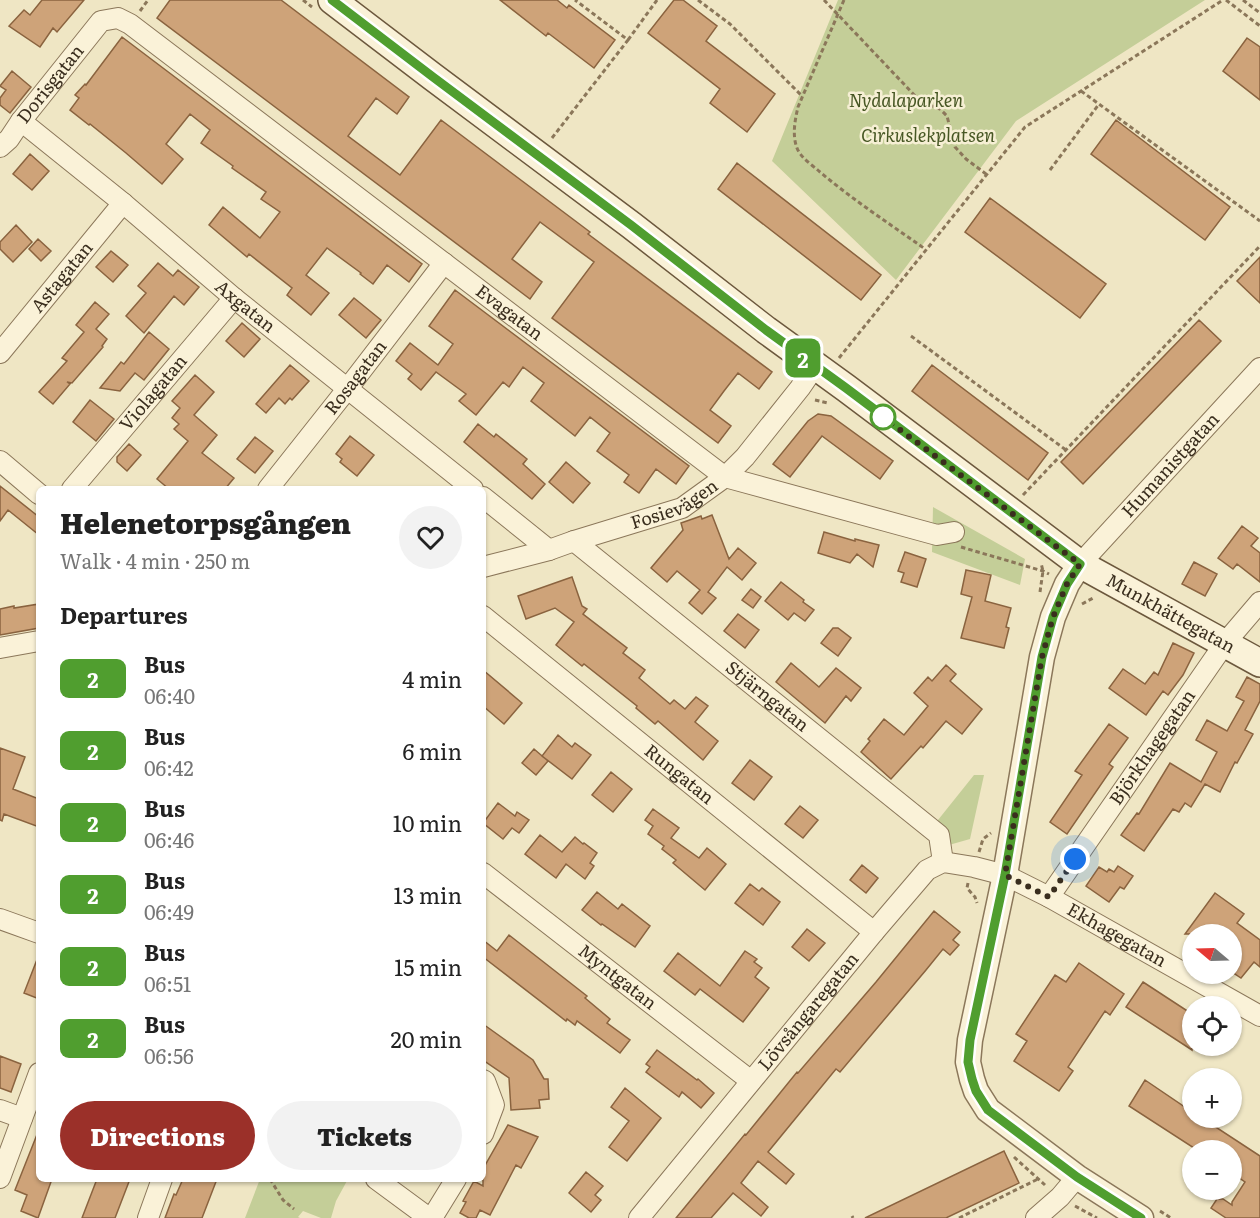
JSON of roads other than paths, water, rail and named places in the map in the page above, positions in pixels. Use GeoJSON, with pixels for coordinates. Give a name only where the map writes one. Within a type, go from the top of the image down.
{"type":"FeatureCollection","features":[{"type":"Feature","properties":{"kind":"main road","name":"Munkhättegatan"},"geometry":{"type":"LineString","coordinates":[[322,4],[433,77],[622,218],[766,330],[813,376],[1073,574],[1225,643],[1260,663]]}},
{"type":"Feature","properties":{"kind":"street","name":"Evagatan"},"geometry":{"type":"LineString","coordinates":[[101,21],[118,18],[130,24],[725,477],[937,535],[954,532]]}},
{"type":"Feature","properties":{"kind":"street","name":"Dorisgatan"},"geometry":{"type":"LineString","coordinates":[[3,138],[21,121],[101,21]]}},
{"type":"Feature","properties":{"kind":"street","name":"Axgatan"},"geometry":{"type":"LineString","coordinates":[[21,121],[123,203],[234,298],[469,486]]}},
{"type":"Feature","properties":{"kind":"street","name":"Astagatan"},"geometry":{"type":"LineString","coordinates":[[0,353],[123,203]]}},
{"type":"Feature","properties":{"kind":"street","name":"Rosagatan"},"geometry":{"type":"LineString","coordinates":[[270,486],[444,263]]}},
{"type":"Feature","properties":{"kind":"street","name":"Violagatan"},"geometry":{"type":"LineString","coordinates":[[75,486],[234,298]]}},
{"type":"Feature","properties":{"kind":"street","name":"Humanistgatan"},"geometry":{"type":"LineString","coordinates":[[1073,574],[1260,368]]}},
{"type":"Feature","properties":{"kind":"street","name":"Fosievägen"},"geometry":{"type":"LineString","coordinates":[[486,566],[549,550],[682,508],[725,477],[746,457],[813,376]]}},
{"type":"Feature","properties":{"kind":"street"},"geometry":{"type":"LineString","coordinates":[[2,467],[36,492]]}},
{"type":"Feature","properties":{"kind":"street"},"geometry":{"type":"LineString","coordinates":[[486,499],[549,550]]}},
{"type":"Feature","properties":{"kind":"street","name":"Stjärngatan"},"geometry":{"type":"LineString","coordinates":[[574,541],[939,835],[944,862]]}},
{"type":"Feature","properties":{"kind":"street"},"geometry":{"type":"LineString","coordinates":[[1073,574],[1053,617],[1042,657],[1005,875],[970,1040],[968,1062],[976,1091],[988,1110],[1077,1177],[1142,1218]]}},
{"type":"Feature","properties":{"kind":"street","name":"Björkhagegatan"},"geometry":{"type":"LineString","coordinates":[[1049,897],[1225,643],[1260,602]]}},
{"type":"Feature","properties":{"kind":"street","name":"Rungatan"},"geometry":{"type":"LineString","coordinates":[[486,618],[874,932]]}},
{"type":"Feature","properties":{"kind":"street"},"geometry":{"type":"LineString","coordinates":[[0,648],[36,642]]}},
{"type":"Feature","properties":{"kind":"street"},"geometry":{"type":"LineString","coordinates":[[944,862],[1005,875]]}},
{"type":"Feature","properties":{"kind":"street","name":"Lövsångaregatan"},"geometry":{"type":"LineString","coordinates":[[639,1218],[927,870],[944,862]]}},
{"type":"Feature","properties":{"kind":"street","name":"Myntgatan"},"geometry":{"type":"LineString","coordinates":[[486,875],[751,1081]]}},
{"type":"Feature","properties":{"kind":"street","name":"Ekhagegatan"},"geometry":{"type":"LineString","coordinates":[[1005,875],[1049,897],[1260,1016]]}},
{"type":"Feature","properties":{"kind":"street"},"geometry":{"type":"LineString","coordinates":[[0,918],[36,932]]}},
{"type":"Feature","properties":{"kind":"street"},"geometry":{"type":"LineString","coordinates":[[0,1178],[36,1081]]}},
{"type":"Feature","properties":{"kind":"street"},"geometry":{"type":"LineString","coordinates":[[486,1084],[494,1105],[486,1126]]}},
{"type":"Feature","properties":{"kind":"street"},"geometry":{"type":"LineString","coordinates":[[0,1110],[22,1119]]}},
{"type":"Feature","properties":{"kind":"street"},"geometry":{"type":"LineString","coordinates":[[1036,1218],[1060,1197],[1077,1177]]}},
{"type":"Feature","properties":{"kind":"street"},"geometry":{"type":"LineString","coordinates":[[148,1218],[161,1182]]}},
{"type":"Feature","properties":{"kind":"street"},"geometry":{"type":"LineString","coordinates":[[380,1182],[431,1218],[454,1182]]}},
{"type":"Feature","properties":{"kind":"park label","name":"Nydalaparken"},"geometry":{"type":"Point","coordinates":[906,101]}},
{"type":"Feature","properties":{"kind":"park label","name":"Cirkuslekplatsen"},"geometry":{"type":"Point","coordinates":[928,136]}}]}
